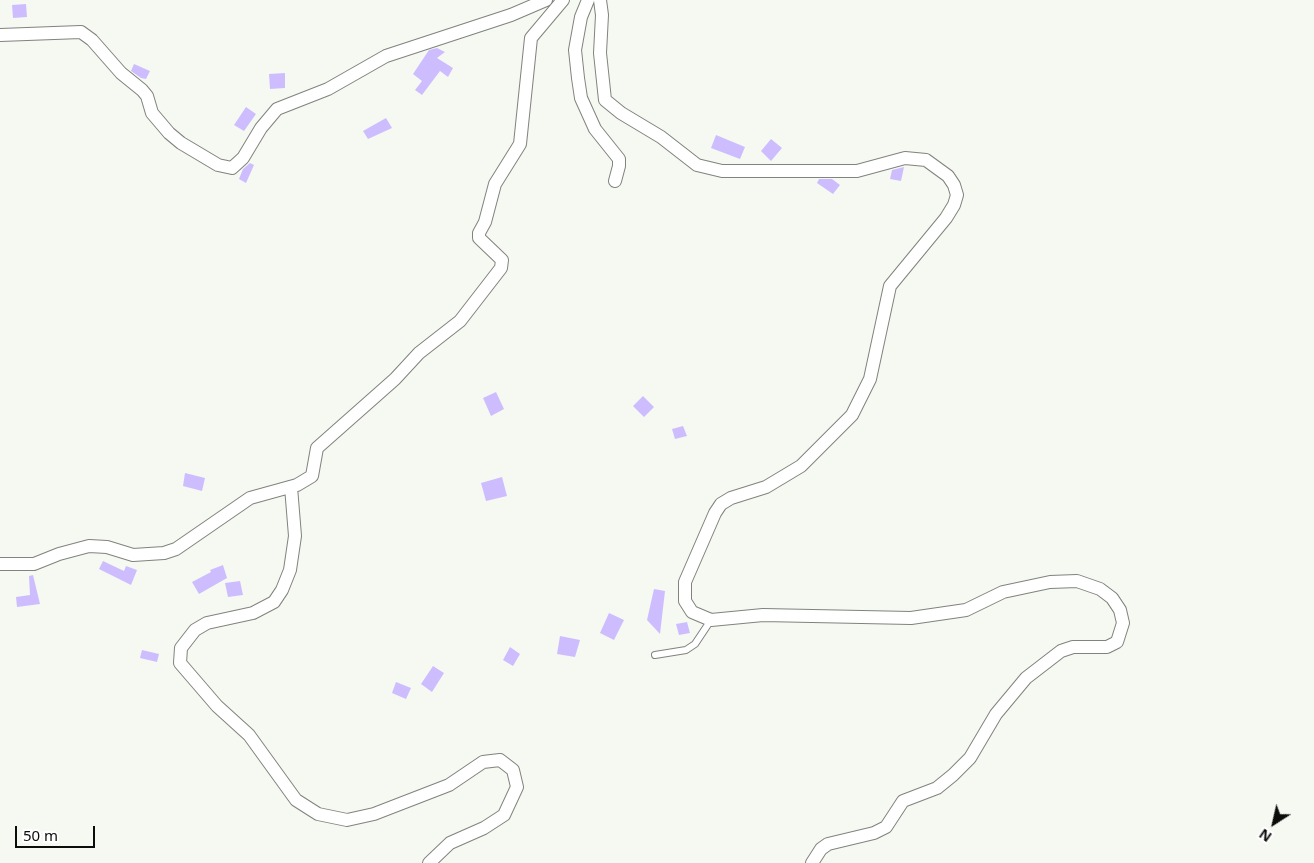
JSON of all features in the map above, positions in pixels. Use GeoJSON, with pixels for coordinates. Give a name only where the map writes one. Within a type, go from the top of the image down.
{"type":"FeatureCollection","features":[{"type":"Feature","properties":{"kind":"street"},"geometry":{"type":"LineString","coordinates":[[0,35],[81,32],[92,40],[121,73],[142,90],[147,96],[152,113],[169,133],[181,143],[218,165],[232,168],[243,158],[261,128],[277,110],[328,88],[386,56],[511,15],[546,0]]}},
{"type":"Feature","properties":{"kind":"street"},"geometry":{"type":"LineString","coordinates":[[0,564],[34,564],[59,554],[88,546],[107,547],[133,555],[164,553],[176,549],[250,498],[291,487],[312,476],[317,448],[396,380],[419,352],[460,321],[501,268],[502,260],[479,238],[479,233],[485,222],[495,184],[520,144],[530,38],[563,0]]}},
{"type":"Feature","properties":{"kind":"street"},"geometry":{"type":"LineString","coordinates":[[588,0],[581,17],[576,50],[578,78],[581,98],[595,129],[618,159],[619,166],[614,181]]}},
{"type":"Feature","properties":{"kind":"street"},"geometry":{"type":"LineString","coordinates":[[600,0],[602,15],[600,53],[605,100],[621,114],[661,137],[697,165],[722,171],[857,171],[905,158],[926,160],[948,176],[954,184],[957,195],[954,205],[946,218],[894,278],[890,286],[870,379],[852,415],[800,466],[766,487],[731,498],[721,504],[715,513],[685,582],[685,601],[692,612],[711,620],[763,615],[911,618],[966,610],[1003,592],[1050,582],[1077,581],[1100,589],[1112,598],[1120,610],[1122,623],[1117,642],[1107,647],[1073,647],[1061,651],[1021,684],[996,714],[970,758],[953,775],[937,788],[903,801],[886,827],[874,833],[828,844],[820,849],[812,863]]}},
{"type":"Feature","properties":{"kind":"street"},"geometry":{"type":"LineString","coordinates":[[291,487],[295,536],[290,570],[282,590],[274,602],[253,613],[207,623],[195,630],[181,648],[180,663],[217,706],[249,735],[296,800],[318,814],[348,820],[374,814],[449,785],[483,762],[500,760],[512,770],[517,787],[504,815],[484,828],[450,843],[429,863]]}},
{"type":"Feature","properties":{"kind":"lane"},"geometry":{"type":"LineString","coordinates":[[655,655],[686,650],[694,644],[711,620]]}},
{"type":"Feature","properties":{"kind":"building"},"geometry":{"type":"Polygon","coordinates":[[[26,4],[27,17],[13,18],[12,5],[26,4]]]}},
{"type":"Feature","properties":{"kind":"building"},"geometry":{"type":"Polygon","coordinates":[[[437,48],[445,52],[437,58],[453,68],[448,77],[440,71],[422,95],[415,90],[422,81],[413,74],[429,50],[437,48]]]}},
{"type":"Feature","properties":{"kind":"building"},"geometry":{"type":"Polygon","coordinates":[[[134,64],[150,71],[146,79],[131,71],[134,64]]]}},
{"type":"Feature","properties":{"kind":"building"},"geometry":{"type":"Polygon","coordinates":[[[285,73],[285,88],[270,89],[269,74],[285,73]]]}},
{"type":"Feature","properties":{"kind":"building"},"geometry":{"type":"Polygon","coordinates":[[[246,107],[256,114],[244,131],[234,125],[246,107]]]}},
{"type":"Feature","properties":{"kind":"building"},"geometry":{"type":"Polygon","coordinates":[[[386,118],[392,128],[368,139],[363,131],[386,118]]]}},
{"type":"Feature","properties":{"kind":"building"},"geometry":{"type":"Polygon","coordinates":[[[716,135],[745,147],[740,159],[711,148],[716,135]]]}},
{"type":"Feature","properties":{"kind":"building"},"geometry":{"type":"Polygon","coordinates":[[[771,139],[782,148],[771,161],[761,151],[771,139]]]}},
{"type":"Feature","properties":{"kind":"building"},"geometry":{"type":"Polygon","coordinates":[[[250,163],[254,165],[246,183],[239,179],[243,169],[250,163]]]}},
{"type":"Feature","properties":{"kind":"building"},"geometry":{"type":"Polygon","coordinates":[[[904,167],[901,181],[890,179],[892,170],[904,167]]]}},
{"type":"Feature","properties":{"kind":"building"},"geometry":{"type":"Polygon","coordinates":[[[819,179],[832,179],[840,185],[833,194],[817,183],[819,179]]]}},
{"type":"Feature","properties":{"kind":"building"},"geometry":{"type":"Polygon","coordinates":[[[496,392],[504,409],[491,416],[483,398],[496,392]]]}},
{"type":"Feature","properties":{"kind":"building"},"geometry":{"type":"Polygon","coordinates":[[[643,396],[654,407],[644,417],[633,406],[643,396]]]}},
{"type":"Feature","properties":{"kind":"building"},"geometry":{"type":"Polygon","coordinates":[[[683,426],[687,436],[675,439],[672,429],[683,426]]]}},
{"type":"Feature","properties":{"kind":"building"},"geometry":{"type":"Polygon","coordinates":[[[185,473],[205,478],[202,491],[183,486],[185,473]]]}},
{"type":"Feature","properties":{"kind":"building"},"geometry":{"type":"Polygon","coordinates":[[[502,477],[507,496],[486,501],[481,483],[502,477]]]}},
{"type":"Feature","properties":{"kind":"building"},"geometry":{"type":"Polygon","coordinates":[[[103,561],[124,571],[126,566],[137,570],[131,585],[99,569],[103,561]]]}},
{"type":"Feature","properties":{"kind":"building"},"geometry":{"type":"Polygon","coordinates":[[[223,565],[227,578],[199,594],[192,582],[211,572],[210,570],[223,565]]]}},
{"type":"Feature","properties":{"kind":"building"},"geometry":{"type":"Polygon","coordinates":[[[33,575],[40,604],[17,607],[16,597],[30,595],[29,576],[33,575]]]}},
{"type":"Feature","properties":{"kind":"building"},"geometry":{"type":"Polygon","coordinates":[[[240,581],[243,595],[228,597],[225,583],[240,581]]]}},
{"type":"Feature","properties":{"kind":"building"},"geometry":{"type":"Polygon","coordinates":[[[654,589],[665,591],[660,634],[647,620],[654,589]]]}},
{"type":"Feature","properties":{"kind":"building"},"geometry":{"type":"Polygon","coordinates":[[[609,613],[624,620],[614,640],[600,633],[609,613]]]}},
{"type":"Feature","properties":{"kind":"building"},"geometry":{"type":"Polygon","coordinates":[[[687,622],[690,633],[679,635],[676,624],[687,622]]]}},
{"type":"Feature","properties":{"kind":"building"},"geometry":{"type":"Polygon","coordinates":[[[560,636],[580,640],[575,657],[557,654],[560,636]]]}},
{"type":"Feature","properties":{"kind":"building"},"geometry":{"type":"Polygon","coordinates":[[[510,647],[520,654],[513,666],[503,660],[510,647]]]}},
{"type":"Feature","properties":{"kind":"building"},"geometry":{"type":"Polygon","coordinates":[[[142,650],[159,654],[157,662],[140,658],[142,650]]]}},
{"type":"Feature","properties":{"kind":"building"},"geometry":{"type":"Polygon","coordinates":[[[433,666],[444,673],[432,692],[421,684],[433,666]]]}},
{"type":"Feature","properties":{"kind":"building"},"geometry":{"type":"Polygon","coordinates":[[[396,682],[411,688],[406,699],[392,693],[396,682]]]}}]}
